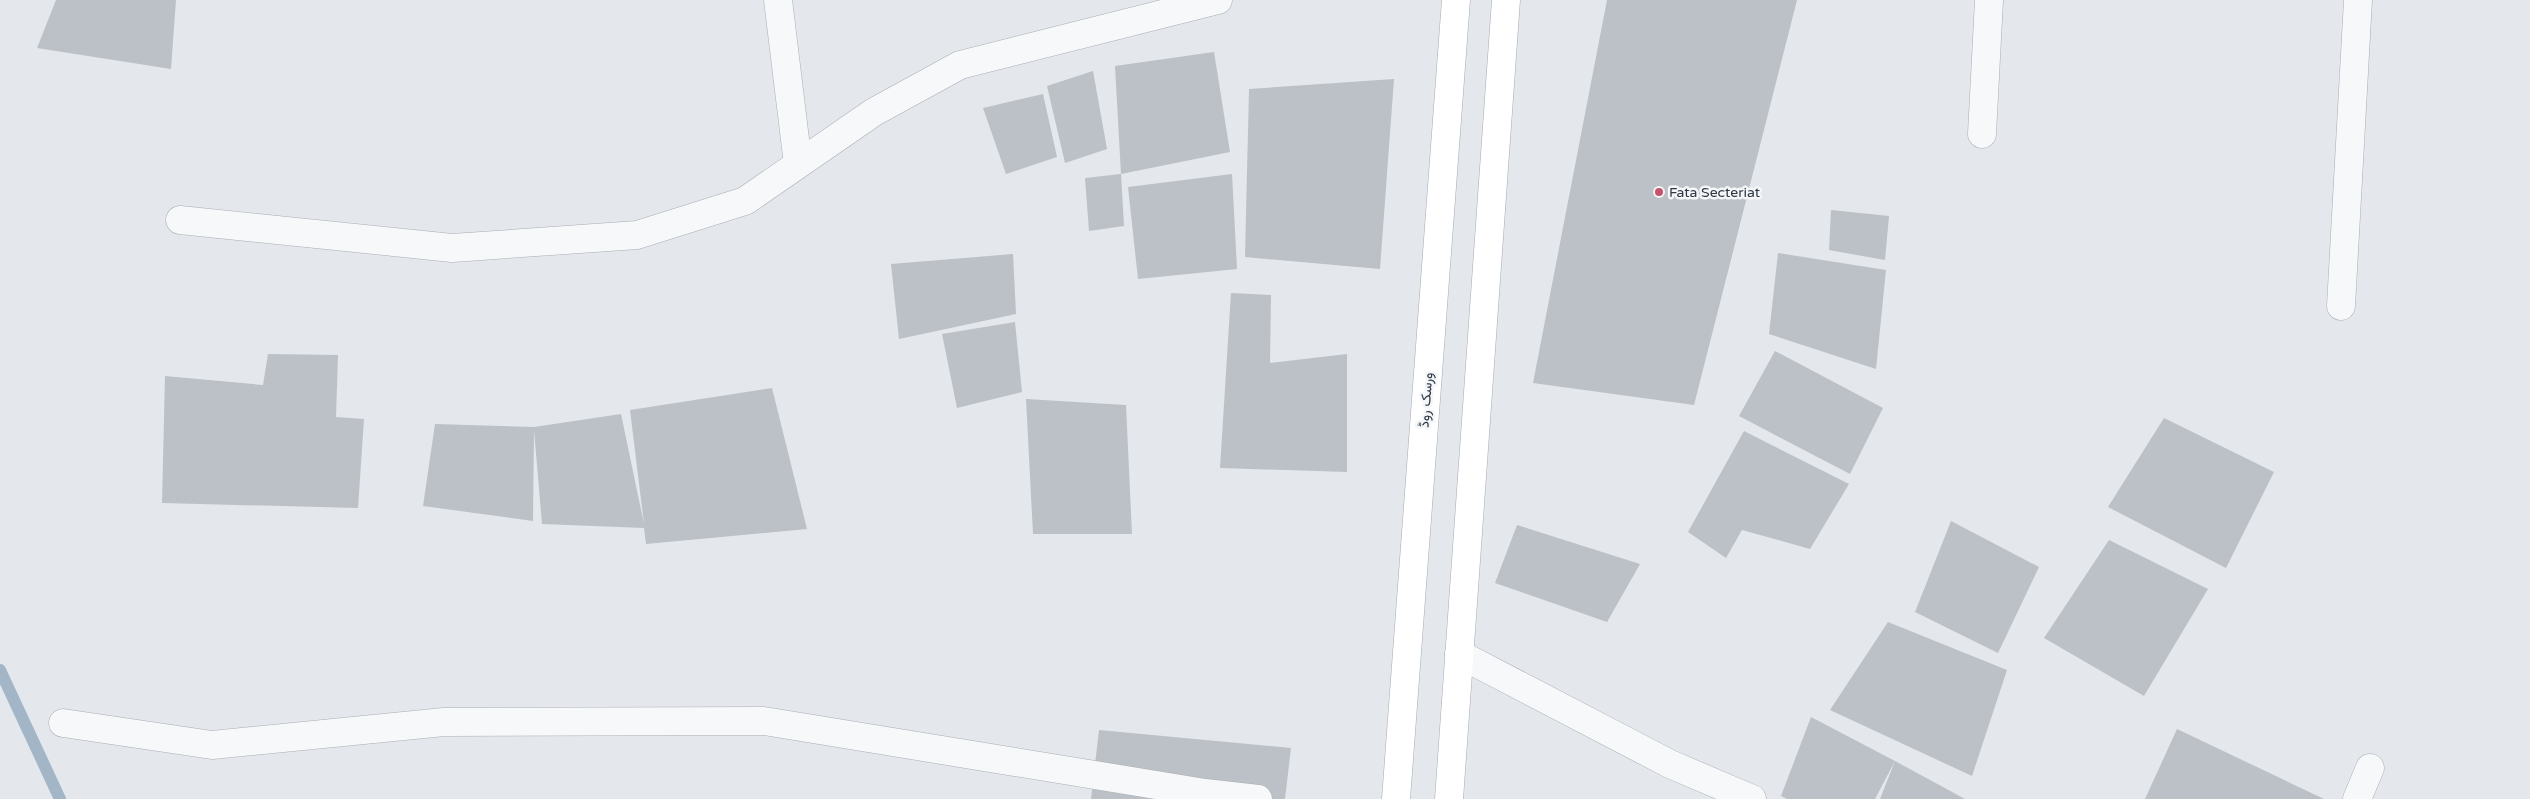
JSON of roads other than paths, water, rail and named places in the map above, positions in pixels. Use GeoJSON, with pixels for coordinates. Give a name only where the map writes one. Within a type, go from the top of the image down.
{"type":"FeatureCollection","features":[{"type":"Feature","properties":{"kind":"main road","name":"ورسک روڈ"},"geometry":{"type":"LineString","coordinates":[[1396,799],[1456,0]]}},
{"type":"Feature","properties":{"kind":"main road"},"geometry":{"type":"LineString","coordinates":[[1448,799],[1506,0]]}},
{"type":"Feature","properties":{"kind":"street"},"geometry":{"type":"LineString","coordinates":[[778,0],[798,164]]}},
{"type":"Feature","properties":{"kind":"street"},"geometry":{"type":"LineString","coordinates":[[180,220],[452,248],[637,235],[745,201],[874,112],[960,65],[1218,0]]}},
{"type":"Feature","properties":{"kind":"street"},"geometry":{"type":"LineString","coordinates":[[1982,134],[1989,0]]}},
{"type":"Feature","properties":{"kind":"street"},"geometry":{"type":"LineString","coordinates":[[2341,306],[2358,0]]}},
{"type":"Feature","properties":{"kind":"street"},"geometry":{"type":"LineString","coordinates":[[1459,654],[1670,764],[1752,799]]}},
{"type":"Feature","properties":{"kind":"street"},"geometry":{"type":"LineString","coordinates":[[63,723],[212,746],[444,722],[764,721],[1206,793],[1258,799]]}},
{"type":"Feature","properties":{"kind":"street"},"geometry":{"type":"LineString","coordinates":[[2357,799],[2370,768]]}},
{"type":"Feature","properties":{"kind":"waterway"},"geometry":{"type":"LineString","coordinates":[[0,670],[60,799]]}},
{"type":"Feature","properties":{"kind":"place","name":"Fata Secteriat"},"geometry":{"type":"Point","coordinates":[1659,192]}}]}
